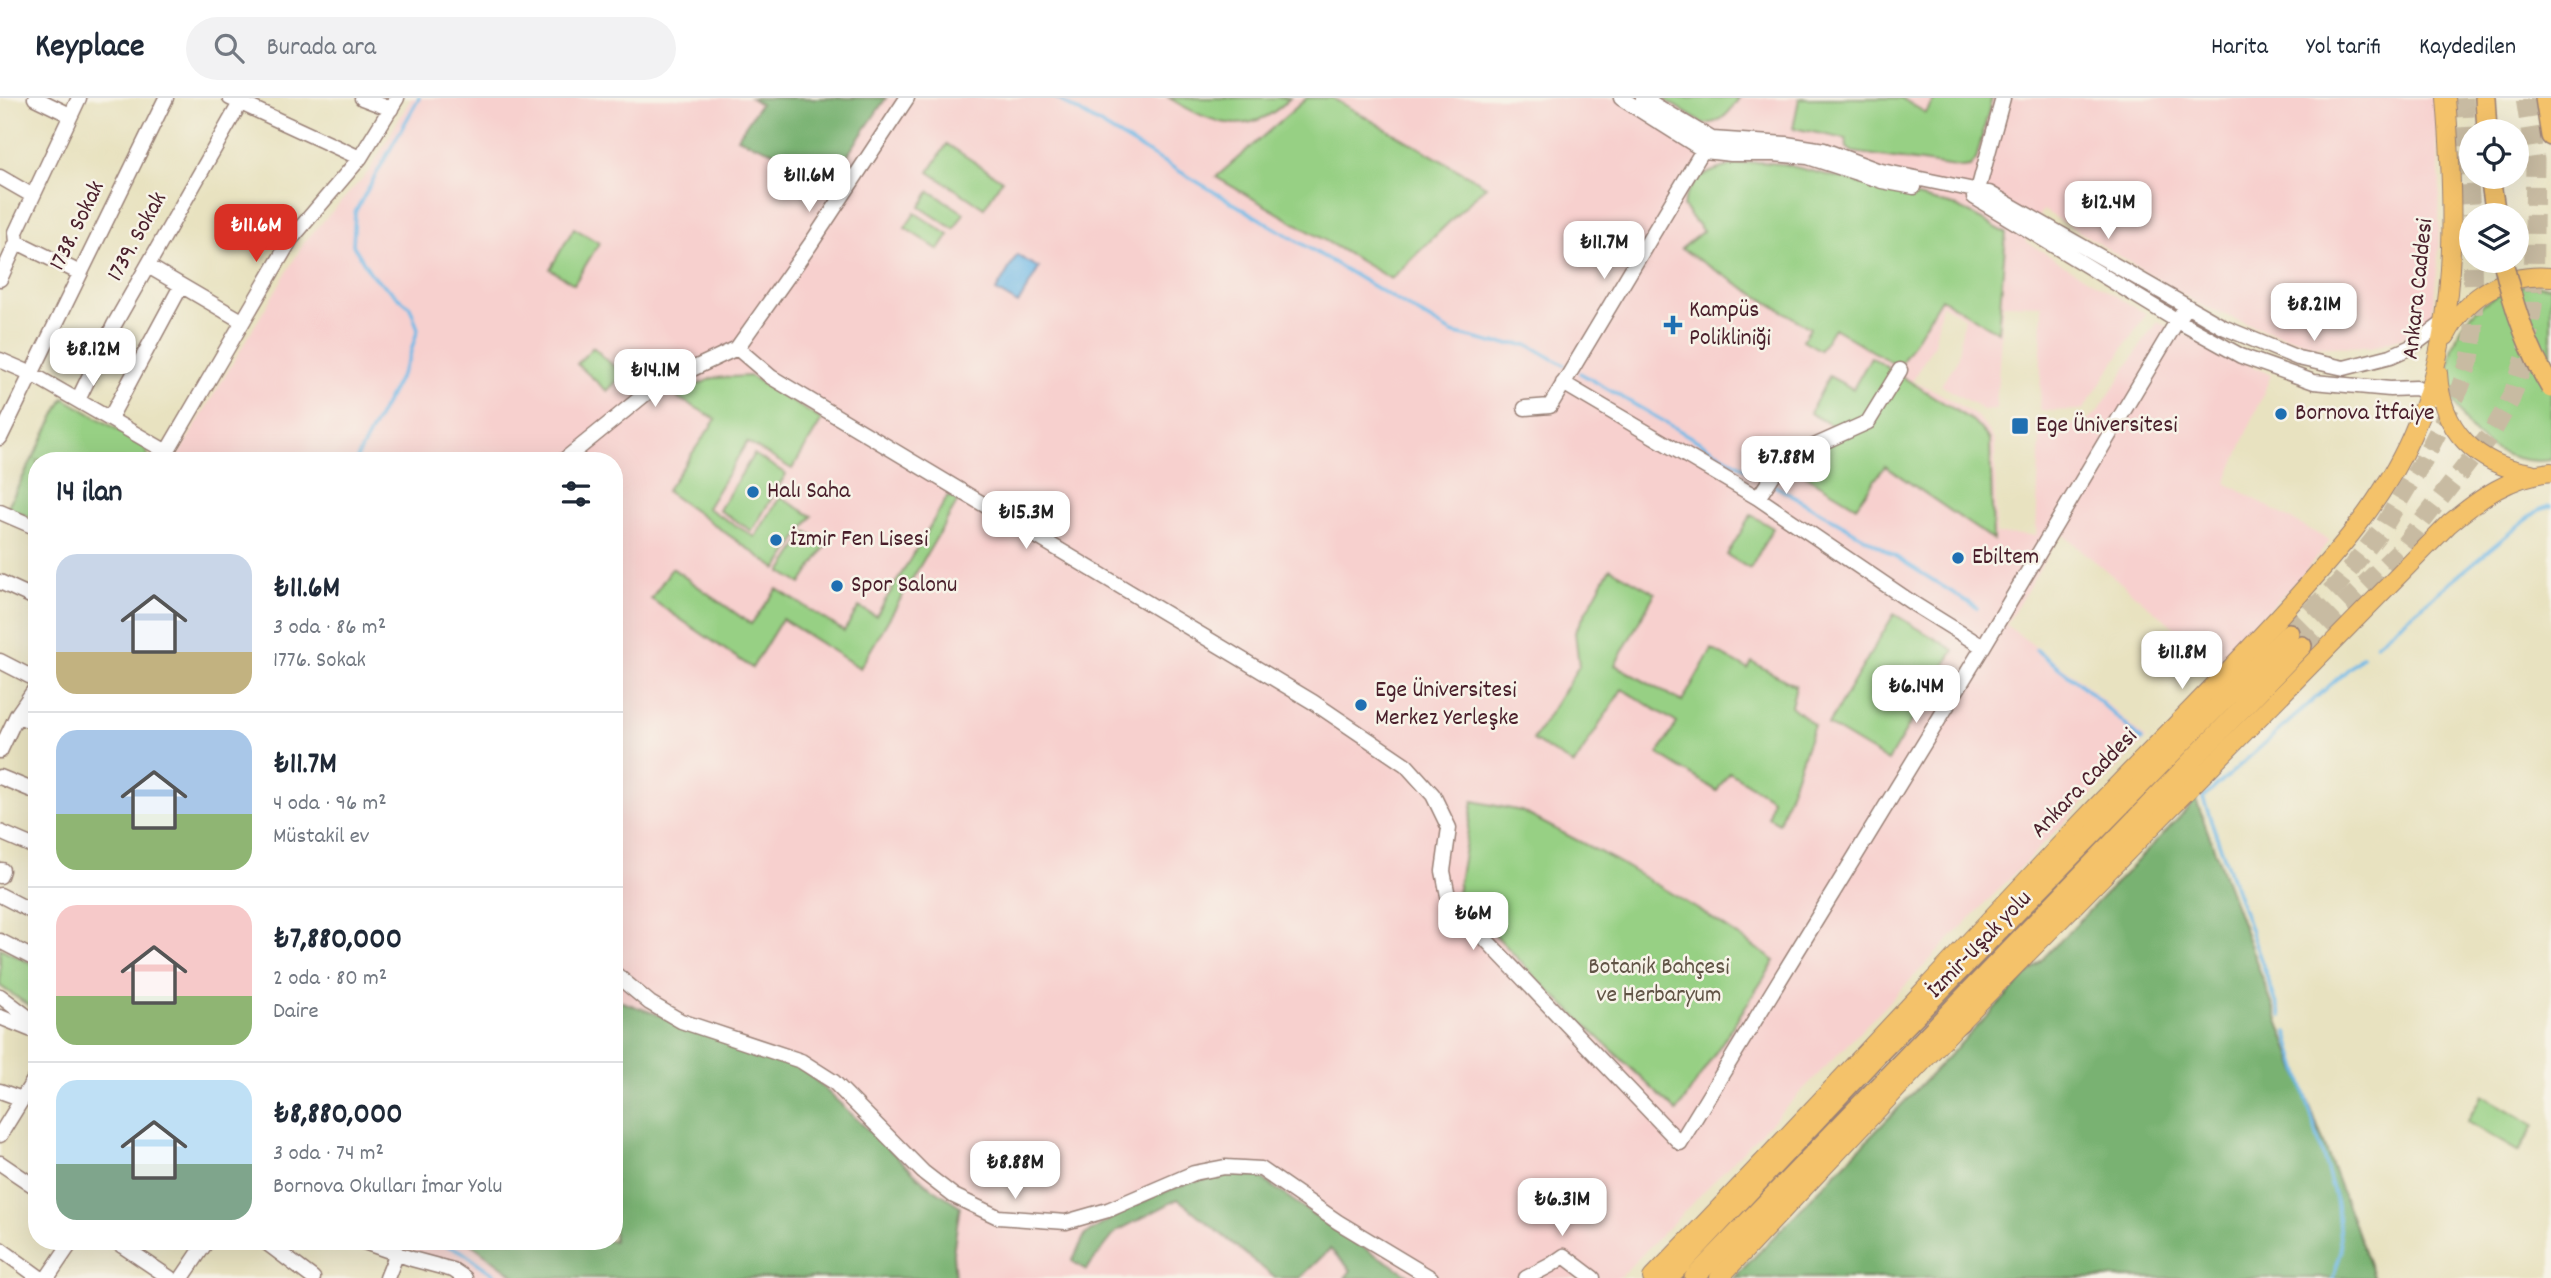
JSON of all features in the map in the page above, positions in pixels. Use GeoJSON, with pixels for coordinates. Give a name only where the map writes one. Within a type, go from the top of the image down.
{"type":"FeatureCollection","features":[{"type":"Feature","properties":{"kind":"highway"},"geometry":{"type":"LineString","coordinates":[[2484,98],[2486,119]]}},
{"type":"Feature","properties":{"kind":"highway"},"geometry":{"type":"LineString","coordinates":[[2545,98],[2551,136]]}},
{"type":"Feature","properties":{"kind":"highway"},"geometry":{"type":"LineString","coordinates":[[2506,273],[2511,298],[2527,342],[2551,388]]}},
{"type":"Feature","properties":{"kind":"highway","name":"Ankara Caddesi"},"geometry":{"type":"LineString","coordinates":[[1668,1278],[1877,1055],[2295,639]]}},
{"type":"Feature","properties":{"kind":"highway","name":"İzmir-Uşak yolu"},"geometry":{"type":"LineString","coordinates":[[1694,1278],[1881,1083],[2295,639]]}},
{"type":"Feature","properties":{"kind":"highway"},"geometry":{"type":"LineString","coordinates":[[1877,1055],[1911,1004]]}},
{"type":"Feature","properties":{"kind":"highway"},"geometry":{"type":"LineString","coordinates":[[1881,1083],[1961,1022]]}},
{"type":"Feature","properties":{"kind":"main road","name":"Ankara Caddesi"},"geometry":{"type":"LineString","coordinates":[[1652,1278],[2075,829],[2239,661],[2353,534],[2394,470],[2434,399],[2444,323],[2452,223],[2446,98]]}},
{"type":"Feature","properties":{"kind":"main road"},"geometry":{"type":"LineString","coordinates":[[2437,365],[2455,320],[2470,302],[2488,289],[2511,279],[2551,277]]}},
{"type":"Feature","properties":{"kind":"main road"},"geometry":{"type":"LineString","coordinates":[[2434,399],[2472,449],[2495,465],[2551,479]]}},
{"type":"Feature","properties":{"kind":"main road"},"geometry":{"type":"LineString","coordinates":[[1719,1278],[1961,1022],[2449,524],[2482,496],[2531,474],[2551,472]]}},
{"type":"Feature","properties":{"kind":"street"},"geometry":{"type":"LineString","coordinates":[[34,98],[70,115]]}},
{"type":"Feature","properties":{"kind":"street"},"geometry":{"type":"LineString","coordinates":[[0,279],[17,242],[16,232],[79,98]]}},
{"type":"Feature","properties":{"kind":"street","name":"1738. Sokak"},"geometry":{"type":"LineString","coordinates":[[0,438],[166,98]]}},
{"type":"Feature","properties":{"kind":"street"},"geometry":{"type":"LineString","coordinates":[[167,452],[291,239],[360,158],[394,103],[362,98]]}},
{"type":"Feature","properties":{"kind":"street"},"geometry":{"type":"LineString","coordinates":[[574,452],[654,387],[737,348],[810,245],[907,98]]}},
{"type":"Feature","properties":{"kind":"street"},"geometry":{"type":"LineString","coordinates":[[1621,98],[1706,145],[1731,154],[1808,157],[1882,181],[1989,193],[2223,327],[2298,358],[2344,368],[2391,356],[2411,347],[2470,302]]}},
{"type":"Feature","properties":{"kind":"street"},"geometry":{"type":"LineString","coordinates":[[1643,98],[1706,145]]}},
{"type":"Feature","properties":{"kind":"street"},"geometry":{"type":"LineString","coordinates":[[1976,193],[2003,98]]}},
{"type":"Feature","properties":{"kind":"street"},"geometry":{"type":"LineString","coordinates":[[238,100],[360,158]]}},
{"type":"Feature","properties":{"kind":"street","name":"1739. Sokak"},"geometry":{"type":"LineString","coordinates":[[78,400],[114,325],[238,100]]}},
{"type":"Feature","properties":{"kind":"street"},"geometry":{"type":"LineString","coordinates":[[1525,408],[1550,406],[1706,145]]}},
{"type":"Feature","properties":{"kind":"street"},"geometry":{"type":"LineString","coordinates":[[0,177],[33,196]]}},
{"type":"Feature","properties":{"kind":"street"},"geometry":{"type":"LineString","coordinates":[[1976,193],[2176,320],[2241,356],[2314,382],[2390,389],[2416,388],[2434,399]]}},
{"type":"Feature","properties":{"kind":"street"},"geometry":{"type":"LineString","coordinates":[[17,242],[80,273]]}},
{"type":"Feature","properties":{"kind":"street"},"geometry":{"type":"LineString","coordinates":[[148,266],[242,321]]}},
{"type":"Feature","properties":{"kind":"street"},"geometry":{"type":"LineString","coordinates":[[110,418],[181,286]]}},
{"type":"Feature","properties":{"kind":"street"},"geometry":{"type":"LineString","coordinates":[[737,348],[771,377],[1313,702],[1406,765],[1433,795],[1449,828],[1443,871],[1448,901],[1680,1143],[1983,648],[2186,306]]}},
{"type":"Feature","properties":{"kind":"street"},"geometry":{"type":"LineString","coordinates":[[0,360],[30,373],[110,418],[159,452]]}},
{"type":"Feature","properties":{"kind":"street"},"geometry":{"type":"LineString","coordinates":[[1758,498],[1783,460],[1868,422],[1900,370]]}},
{"type":"Feature","properties":{"kind":"street"},"geometry":{"type":"LineString","coordinates":[[1563,383],[1758,498],[1983,648]]}},
{"type":"Feature","properties":{"kind":"street"},"geometry":{"type":"LineString","coordinates":[[0,512],[28,524]]}},
{"type":"Feature","properties":{"kind":"street"},"geometry":{"type":"LineString","coordinates":[[0,582],[28,595]]}},
{"type":"Feature","properties":{"kind":"street"},"geometry":{"type":"LineString","coordinates":[[0,661],[28,675]]}},
{"type":"Feature","properties":{"kind":"street"},"geometry":{"type":"LineString","coordinates":[[1,746],[28,699]]}},
{"type":"Feature","properties":{"kind":"street"},"geometry":{"type":"LineString","coordinates":[[17,715],[28,720]]}},
{"type":"Feature","properties":{"kind":"street"},"geometry":{"type":"LineString","coordinates":[[0,777],[28,788]]}},
{"type":"Feature","properties":{"kind":"street"},"geometry":{"type":"LineString","coordinates":[[0,832],[28,844]]}},
{"type":"Feature","properties":{"kind":"street"},"geometry":{"type":"LineString","coordinates":[[0,895],[28,909]]}},
{"type":"Feature","properties":{"kind":"street"},"geometry":{"type":"LineString","coordinates":[[0,941],[28,955]]}},
{"type":"Feature","properties":{"kind":"street"},"geometry":{"type":"LineString","coordinates":[[623,980],[650,1003],[681,1021],[800,1061],[823,1075],[834,1082],[923,1172],[954,1196],[998,1217],[1066,1222],[1108,1210],[1194,1173],[1225,1167],[1261,1169],[1338,1222],[1431,1278]]}},
{"type":"Feature","properties":{"kind":"street"},"geometry":{"type":"LineString","coordinates":[[0,996],[28,1017]]}},
{"type":"Feature","properties":{"kind":"street"},"geometry":{"type":"LineString","coordinates":[[0,1017],[28,1028]]}},
{"type":"Feature","properties":{"kind":"street"},"geometry":{"type":"LineString","coordinates":[[0,1091],[22,1099]]}},
{"type":"Feature","properties":{"kind":"street"},"geometry":{"type":"LineString","coordinates":[[0,1135],[28,1091]]}},
{"type":"Feature","properties":{"kind":"street"},"geometry":{"type":"LineString","coordinates":[[0,1163],[28,1182]]}},
{"type":"Feature","properties":{"kind":"street"},"geometry":{"type":"LineString","coordinates":[[0,1249],[40,1278]]}},
{"type":"Feature","properties":{"kind":"street"},"geometry":{"type":"LineString","coordinates":[[47,1278],[66,1250]]}},
{"type":"Feature","properties":{"kind":"street"},"geometry":{"type":"LineString","coordinates":[[128,1250],[170,1278]]}},
{"type":"Feature","properties":{"kind":"street"},"geometry":{"type":"LineString","coordinates":[[182,1278],[200,1250]]}},
{"type":"Feature","properties":{"kind":"street"},"geometry":{"type":"LineString","coordinates":[[276,1250],[310,1277]]}},
{"type":"Feature","properties":{"kind":"street"},"geometry":{"type":"LineString","coordinates":[[388,1250],[453,1270],[465,1278]]}},
{"type":"Feature","properties":{"kind":"street"},"geometry":{"type":"LineString","coordinates":[[387,1278],[397,1253]]}},
{"type":"Feature","properties":{"kind":"street"},"geometry":{"type":"LineString","coordinates":[[1526,1278],[1563,1256],[1593,1278]]}},
{"type":"Feature","properties":{"kind":"shaded area","name":"Ege Üniversitesi Merkez Yerleşke"},"geometry":{"type":"Polygon","coordinates":[[[411,98],[2434,98],[2440,182],[2438,265],[2430,329],[2372,347],[2314,346],[2252,326],[2200,305],[2043,210],[2025,241],[2146,314],[2083,410],[2040,411],[2042,305],[2003,304],[1996,409],[1983,410],[1941,385],[1957,361],[1964,317],[1942,304],[1934,344],[1912,381],[1936,391],[1979,418],[1995,441],[1996,534],[2036,535],[2040,434],[2057,435],[2057,426],[2081,425],[2097,413],[2157,321],[2271,375],[2226,483],[2330,541],[2304,573],[2217,663],[2061,533],[2006,625],[2078,678],[2146,739],[1619,1278],[472,1278],[453,1265],[407,1250],[623,1250],[623,452],[180,452],[305,241],[370,170],[411,98]]]}},
{"type":"Feature","properties":{"kind":"green space"},"geometry":{"type":"Polygon","coordinates":[[[751,98],[886,98],[834,175],[737,138],[760,104],[751,98]]]}},
{"type":"Feature","properties":{"kind":"green space"},"geometry":{"type":"Polygon","coordinates":[[[1169,98],[1290,98],[1260,119],[1231,124],[1200,115],[1169,98]]]}},
{"type":"Feature","properties":{"kind":"green space"},"geometry":{"type":"Polygon","coordinates":[[[1307,98],[1332,98],[1486,186],[1391,279],[1216,177],[1307,98]]]}},
{"type":"Feature","properties":{"kind":"green space"},"geometry":{"type":"Polygon","coordinates":[[[1662,98],[1739,98],[1720,119],[1704,124],[1662,98]]]}},
{"type":"Feature","properties":{"kind":"green space"},"geometry":{"type":"Polygon","coordinates":[[[1901,98],[1926,113],[1935,98],[1992,98],[1976,160],[1970,167],[1962,168],[1853,152],[1847,148],[1846,139],[1793,128],[1799,99],[1901,98]]]}},
{"type":"Feature","properties":{"kind":"green space"},"geometry":{"type":"Polygon","coordinates":[[[947,144],[1002,180],[984,208],[929,172],[947,144]]]}},
{"type":"Feature","properties":{"kind":"green space"},"geometry":{"type":"Polygon","coordinates":[[[1758,162],[1783,164],[1958,207],[2006,233],[1998,332],[1941,298],[1899,367],[1834,328],[1820,350],[1803,340],[1810,328],[1681,249],[1703,231],[1683,207],[1686,195],[1693,185],[1701,177],[1723,168],[1758,162]]]}},
{"type":"Feature","properties":{"kind":"green space"},"geometry":{"type":"Polygon","coordinates":[[[930,191],[964,213],[954,229],[920,207],[930,191]]]}},
{"type":"Feature","properties":{"kind":"green space"},"geometry":{"type":"Polygon","coordinates":[[[915,213],[949,235],[939,250],[905,228],[915,213]]]}},
{"type":"Feature","properties":{"kind":"green space"},"geometry":{"type":"Polygon","coordinates":[[[574,228],[599,243],[574,284],[550,269],[574,228]]]}},
{"type":"Feature","properties":{"kind":"green space"},"geometry":{"type":"Polygon","coordinates":[[[2525,285],[2551,286],[2551,460],[2522,459],[2496,450],[2475,434],[2460,413],[2451,389],[2450,363],[2457,337],[2474,312],[2492,298],[2525,285]]]}},
{"type":"Feature","properties":{"kind":"green space"},"geometry":{"type":"Polygon","coordinates":[[[593,347],[623,375],[607,391],[577,364],[593,347]]]}},
{"type":"Feature","properties":{"kind":"green space"},"geometry":{"type":"Polygon","coordinates":[[[1871,357],[1974,422],[1990,440],[1993,540],[1885,466],[1856,506],[1792,467],[1845,433],[1810,413],[1829,376],[1853,389],[1871,357]]]}},
{"type":"Feature","properties":{"kind":"green space"},"geometry":{"type":"Polygon","coordinates":[[[750,376],[822,420],[792,469],[747,442],[707,508],[755,537],[780,497],[812,516],[777,569],[666,491],[716,419],[673,395],[713,378],[750,376]]]}},
{"type":"Feature","properties":{"kind":"green space"},"geometry":{"type":"Polygon","coordinates":[[[64,398],[145,446],[147,452],[36,452],[64,398]]]}},
{"type":"Feature","properties":{"kind":"green space","name":"Halı Saha"},"geometry":{"type":"Polygon","coordinates":[[[754,454],[786,474],[752,531],[719,510],[754,454]]]}},
{"type":"Feature","properties":{"kind":"green space"},"geometry":{"type":"Polygon","coordinates":[[[28,467],[28,516],[7,508],[28,467]]]}},
{"type":"Feature","properties":{"kind":"green space"},"geometry":{"type":"Polygon","coordinates":[[[948,496],[958,501],[860,668],[782,619],[752,668],[651,599],[672,568],[751,624],[777,589],[844,631],[859,607],[876,616],[948,496]]]}},
{"type":"Feature","properties":{"kind":"green space"},"geometry":{"type":"Polygon","coordinates":[[[1751,515],[1773,528],[1750,569],[1727,555],[1751,515]]]}},
{"type":"Feature","properties":{"kind":"green space"},"geometry":{"type":"Polygon","coordinates":[[[807,532],[827,544],[801,584],[781,572],[807,532]]]}},
{"type":"Feature","properties":{"kind":"green space"},"geometry":{"type":"Polygon","coordinates":[[[1610,568],[1655,593],[1615,665],[1682,702],[1712,649],[1748,669],[1752,662],[1796,686],[1791,706],[1814,725],[1779,823],[1768,817],[1772,799],[1729,772],[1717,791],[1658,754],[1677,723],[1622,689],[1574,765],[1533,740],[1579,666],[1575,632],[1610,568]]]}},
{"type":"Feature","properties":{"kind":"green space"},"geometry":{"type":"Polygon","coordinates":[[[1894,614],[1954,650],[1888,761],[1828,725],[1894,614]]]}},
{"type":"Feature","properties":{"kind":"green space"},"geometry":{"type":"Polygon","coordinates":[[[2196,800],[2374,1278],[1734,1278],[2196,800]]]}},
{"type":"Feature","properties":{"kind":"green space","name":"Botanik Bahçesi ve Herbaryum"},"geometry":{"type":"Polygon","coordinates":[[[1473,801],[1521,811],[1615,860],[1704,913],[1775,961],[1677,1112],[1535,977],[1457,894],[1473,801]]]}},
{"type":"Feature","properties":{"kind":"green space"},"geometry":{"type":"Polygon","coordinates":[[[0,948],[28,962],[28,1005],[0,986],[0,948]]]}},
{"type":"Feature","properties":{"kind":"green space"},"geometry":{"type":"Polygon","coordinates":[[[623,1002],[798,1064],[925,1183],[960,1206],[953,1253],[955,1278],[518,1278],[479,1250],[623,1250],[623,1002]]]}},
{"type":"Feature","properties":{"kind":"green space"},"geometry":{"type":"Polygon","coordinates":[[[2482,1095],[2534,1125],[2519,1152],[2467,1122],[2482,1095]]]}},
{"type":"Feature","properties":{"kind":"green space"},"geometry":{"type":"Polygon","coordinates":[[[1230,1174],[1258,1176],[1341,1234],[1414,1278],[1345,1278],[1351,1270],[1330,1249],[1300,1278],[1275,1278],[1178,1199],[1117,1231],[1086,1270],[1072,1261],[1085,1235],[1119,1214],[1153,1196],[1189,1183],[1230,1174]]]}},
{"type":"Feature","properties":{"kind":"water"},"geometry":{"type":"Polygon","coordinates":[[[1017,255],[1039,268],[1018,304],[996,291],[1017,255]]]}},
{"type":"Feature","properties":{"kind":"waterway"},"geometry":{"type":"LineString","coordinates":[[360,452],[408,361],[418,329],[410,307],[371,274],[353,245],[355,212],[419,98]]}},
{"type":"Feature","properties":{"kind":"waterway"},"geometry":{"type":"LineString","coordinates":[[1056,98],[1452,333],[1493,343],[1529,345],[1564,365]]}},
{"type":"Feature","properties":{"kind":"waterway"},"geometry":{"type":"LineString","coordinates":[[1580,373],[1765,480]]}},
{"type":"Feature","properties":{"kind":"waterway"},"geometry":{"type":"LineString","coordinates":[[1772,484],[1877,545],[1977,608]]}},
{"type":"Feature","properties":{"kind":"waterway"},"geometry":{"type":"LineString","coordinates":[[2376,644],[2519,525],[2539,510],[2551,506]]}},
{"type":"Feature","properties":{"kind":"waterway"},"geometry":{"type":"LineString","coordinates":[[2036,650],[2078,682],[2142,740]]}},
{"type":"Feature","properties":{"kind":"waterway"},"geometry":{"type":"LineString","coordinates":[[2281,1016],[2203,798],[2363,656]]}},
{"type":"Feature","properties":{"kind":"waterway"},"geometry":{"type":"LineString","coordinates":[[2287,1032],[2337,1204],[2341,1252],[2333,1278]]}},
{"type":"Feature","properties":{"kind":"waterway"},"geometry":{"type":"LineString","coordinates":[[458,1250],[499,1278]]}},
{"type":"Feature","properties":{"kind":"tunnel"},"geometry":{"type":"LineString","coordinates":[[2464,98],[2470,203]]}},
{"type":"Feature","properties":{"kind":"tunnel"},"geometry":{"type":"LineString","coordinates":[[2302,646],[2400,550],[2493,431],[2511,399],[2525,358],[2533,306],[2535,160],[2525,98]]}},
{"type":"Feature","properties":{"kind":"tunnel"},"geometry":{"type":"LineString","coordinates":[[2289,633],[2339,583],[2382,529],[2424,459],[2460,388],[2470,359],[2474,331],[2472,273]]}},
{"type":"Feature","properties":{"kind":"place","name":"Kampüs Polikliniği"},"geometry":{"type":"Point","coordinates":[1673,325]}},
{"type":"Feature","properties":{"kind":"place","name":"Bornova İtfaiye"},"geometry":{"type":"Point","coordinates":[2281,414]}},
{"type":"Feature","properties":{"kind":"place","name":"Ege Üniversitesi"},"geometry":{"type":"Point","coordinates":[2020,426]}},
{"type":"Feature","properties":{"kind":"place","name":"Halı Saha"},"geometry":{"type":"Point","coordinates":[753,492]}},
{"type":"Feature","properties":{"kind":"place","name":"İzmir Fen Lisesi"},"geometry":{"type":"Point","coordinates":[776,540]}},
{"type":"Feature","properties":{"kind":"place","name":"Ebiltem"},"geometry":{"type":"Point","coordinates":[1958,558]}},
{"type":"Feature","properties":{"kind":"place","name":"Spor Salonu"},"geometry":{"type":"Point","coordinates":[837,586]}},
{"type":"Feature","properties":{"kind":"place","name":"Ege Üniversitesi Merkez Yerleşke"},"geometry":{"type":"Point","coordinates":[1361,705]}}]}
